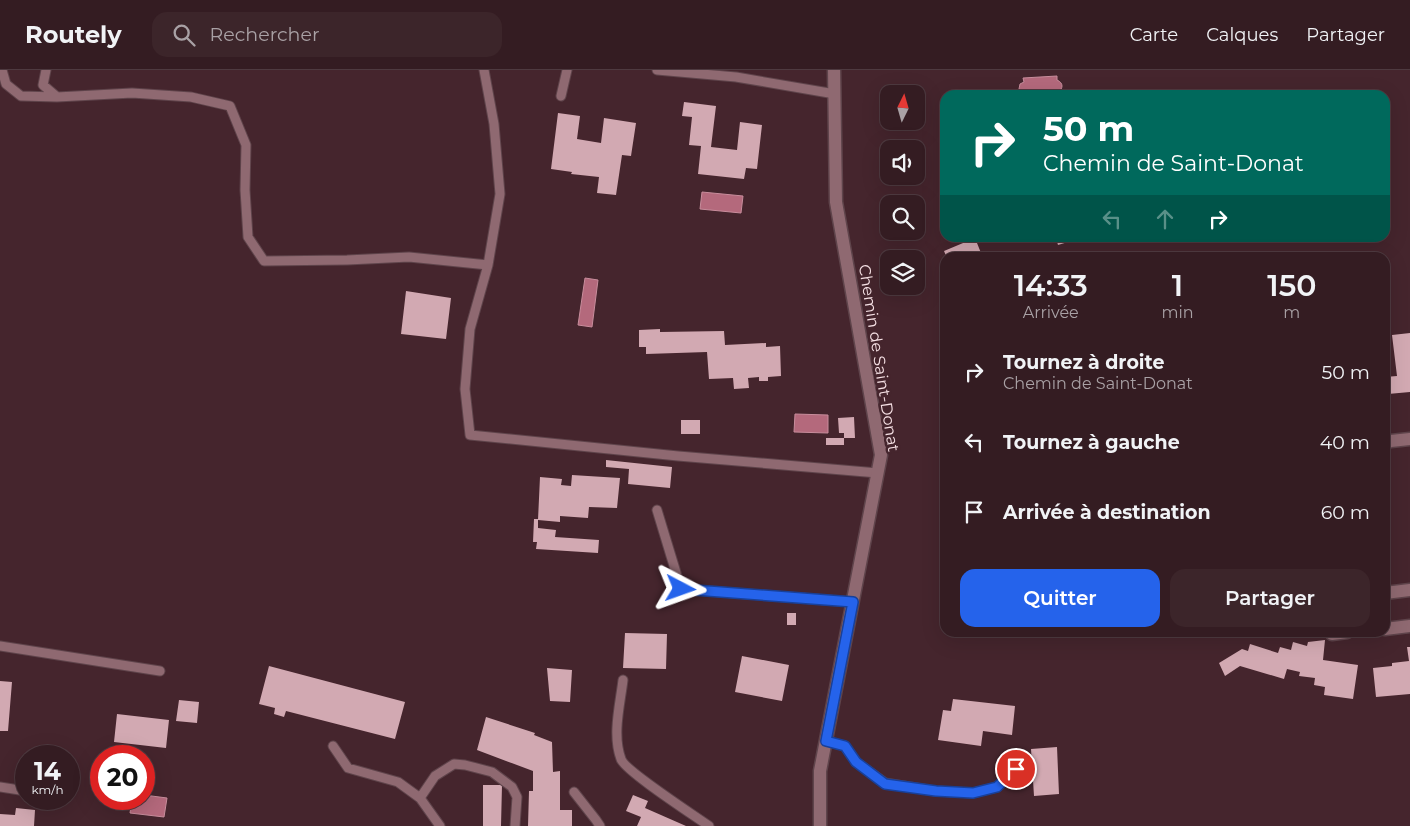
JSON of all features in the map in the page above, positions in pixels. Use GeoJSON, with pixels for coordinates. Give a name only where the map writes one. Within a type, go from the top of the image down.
{"type":"FeatureCollection","features":[{"type":"Feature","properties":{"kind":"street","name":"Chemin de Saint-Donat"},"geometry":{"type":"LineString","coordinates":[[820,826],[820,771],[881,455],[836,202],[834,70]]}},
{"type":"Feature","properties":{"kind":"street"},"geometry":{"type":"LineString","coordinates":[[1390,442],[1410,439]]}},
{"type":"Feature","properties":{"kind":"street"},"geometry":{"type":"LineString","coordinates":[[1390,592],[1410,590]]}},
{"type":"Feature","properties":{"kind":"street"},"geometry":{"type":"LineString","coordinates":[[1390,628],[1410,626]]}},
{"type":"Feature","properties":{"kind":"lane"},"geometry":{"type":"LineString","coordinates":[[2,70],[6,84],[21,96],[57,97],[132,92],[191,96],[230,106],[246,145],[245,190],[248,237],[264,261],[409,257],[488,265]]}},
{"type":"Feature","properties":{"kind":"lane"},"geometry":{"type":"LineString","coordinates":[[46,70],[44,85],[57,97]]}},
{"type":"Feature","properties":{"kind":"lane"},"geometry":{"type":"LineString","coordinates":[[484,70],[494,124],[500,194],[488,265],[470,329],[465,389],[470,435],[678,456],[878,473]]}},
{"type":"Feature","properties":{"kind":"lane"},"geometry":{"type":"LineString","coordinates":[[561,96],[568,70]]}},
{"type":"Feature","properties":{"kind":"lane"},"geometry":{"type":"LineString","coordinates":[[657,70],[736,77],[834,94]]}},
{"type":"Feature","properties":{"kind":"lane"},"geometry":{"type":"LineString","coordinates":[[657,510],[681,589],[853,602]]}},
{"type":"Feature","properties":{"kind":"lane"},"geometry":{"type":"LineString","coordinates":[[0,646],[160,672]]}},
{"type":"Feature","properties":{"kind":"lane"},"geometry":{"type":"LineString","coordinates":[[623,680],[616,738],[621,762],[709,826]]}},
{"type":"Feature","properties":{"kind":"lane"},"geometry":{"type":"LineString","coordinates":[[826,741],[845,746],[856,762],[885,784],[936,791],[973,793],[997,787],[1016,769]]}},
{"type":"Feature","properties":{"kind":"lane"},"geometry":{"type":"LineString","coordinates":[[332,746],[348,768],[398,782],[420,798],[440,826]]}},
{"type":"Feature","properties":{"kind":"lane"},"geometry":{"type":"LineString","coordinates":[[420,798],[435,776],[454,764],[492,772],[512,787],[517,797],[515,826]]}},
{"type":"Feature","properties":{"kind":"lane"},"geometry":{"type":"LineString","coordinates":[[0,787],[15,789]]}},
{"type":"Feature","properties":{"kind":"lane"},"geometry":{"type":"LineString","coordinates":[[574,792],[600,826]]}},
{"type":"Feature","properties":{"kind":"shaded area"},"geometry":{"type":"Polygon","coordinates":[[[1057,76],[1057,80],[1062,86],[1060,90],[1020,90],[1020,84],[1024,82],[1023,78],[1057,76]]]}},
{"type":"Feature","properties":{"kind":"shaded area"},"geometry":{"type":"Polygon","coordinates":[[[702,192],[743,196],[741,213],[700,209],[702,192]]]}},
{"type":"Feature","properties":{"kind":"shaded area"},"geometry":{"type":"Polygon","coordinates":[[[585,278],[598,280],[592,327],[578,325],[585,278]]]}},
{"type":"Feature","properties":{"kind":"shaded area"},"geometry":{"type":"Polygon","coordinates":[[[795,414],[828,415],[828,433],[794,432],[795,414]]]}},
{"type":"Feature","properties":{"kind":"shaded area"},"geometry":{"type":"Polygon","coordinates":[[[155,796],[167,798],[164,817],[130,813],[130,810],[155,810],[155,796]]]}},
{"type":"Feature","properties":{"kind":"building"},"geometry":{"type":"Polygon","coordinates":[[[684,102],[716,106],[711,147],[737,150],[740,122],[762,125],[757,169],[746,168],[744,179],[698,174],[701,146],[689,145],[692,117],[682,116],[684,102]]]}},
{"type":"Feature","properties":{"kind":"building"},"geometry":{"type":"Polygon","coordinates":[[[558,113],[580,116],[577,139],[601,143],[604,118],[636,123],[631,156],[622,155],[616,195],[597,193],[599,177],[571,174],[572,172],[551,169],[558,113]]]}},
{"type":"Feature","properties":{"kind":"building"},"geometry":{"type":"Polygon","coordinates":[[[965,242],[977,242],[981,252],[944,252],[965,242]]]}},
{"type":"Feature","properties":{"kind":"building"},"geometry":{"type":"Polygon","coordinates":[[[1057,242],[1068,242],[1058,245],[1057,242]]]}},
{"type":"Feature","properties":{"kind":"building"},"geometry":{"type":"Polygon","coordinates":[[[406,291],[451,298],[446,339],[401,334],[406,291]]]}},
{"type":"Feature","properties":{"kind":"building"},"geometry":{"type":"Polygon","coordinates":[[[660,329],[660,332],[724,331],[725,345],[766,343],[766,347],[780,346],[781,376],[768,377],[768,381],[759,381],[759,377],[748,378],[749,388],[734,389],[733,378],[709,379],[707,352],[646,354],[646,347],[639,347],[639,330],[660,329]]]}},
{"type":"Feature","properties":{"kind":"building"},"geometry":{"type":"Polygon","coordinates":[[[1410,333],[1410,392],[1390,394],[1390,377],[1397,376],[1392,335],[1410,333]]]}},
{"type":"Feature","properties":{"kind":"building"},"geometry":{"type":"Polygon","coordinates":[[[854,417],[855,438],[844,438],[844,433],[839,433],[838,418],[854,417]]]}},
{"type":"Feature","properties":{"kind":"building"},"geometry":{"type":"Polygon","coordinates":[[[681,420],[700,420],[700,434],[681,434],[681,420]]]}},
{"type":"Feature","properties":{"kind":"building"},"geometry":{"type":"Polygon","coordinates":[[[826,438],[844,438],[844,445],[826,445],[826,438]]]}},
{"type":"Feature","properties":{"kind":"building"},"geometry":{"type":"Polygon","coordinates":[[[606,460],[672,467],[670,488],[628,484],[629,469],[606,467],[606,460]]]}},
{"type":"Feature","properties":{"kind":"building"},"geometry":{"type":"Polygon","coordinates":[[[572,475],[620,478],[617,508],[589,507],[588,518],[560,516],[560,522],[538,520],[540,477],[562,479],[561,485],[571,486],[572,475]]]}},
{"type":"Feature","properties":{"kind":"building"},"geometry":{"type":"Polygon","coordinates":[[[534,519],[538,519],[538,528],[556,530],[555,537],[599,540],[598,553],[536,549],[537,542],[533,542],[534,519]]]}},
{"type":"Feature","properties":{"kind":"building"},"geometry":{"type":"Polygon","coordinates":[[[787,613],[796,613],[796,625],[787,625],[787,613]]]}},
{"type":"Feature","properties":{"kind":"building"},"geometry":{"type":"Polygon","coordinates":[[[625,633],[667,634],[666,669],[623,668],[625,633]]]}},
{"type":"Feature","properties":{"kind":"building"},"geometry":{"type":"Polygon","coordinates":[[[1325,640],[1323,660],[1358,665],[1353,699],[1324,695],[1325,687],[1314,685],[1315,678],[1299,676],[1300,672],[1287,669],[1284,679],[1240,666],[1225,676],[1219,663],[1242,649],[1248,651],[1250,644],[1278,653],[1280,647],[1291,650],[1293,642],[1307,646],[1308,642],[1325,640]]]}},
{"type":"Feature","properties":{"kind":"building"},"geometry":{"type":"Polygon","coordinates":[[[1407,647],[1410,647],[1410,694],[1376,697],[1373,668],[1392,666],[1392,663],[1409,661],[1407,647]]]}},
{"type":"Feature","properties":{"kind":"building"},"geometry":{"type":"Polygon","coordinates":[[[742,656],[789,665],[782,701],[735,692],[742,656]]]}},
{"type":"Feature","properties":{"kind":"building"},"geometry":{"type":"Polygon","coordinates":[[[269,666],[405,702],[395,739],[286,711],[284,717],[274,714],[275,708],[259,704],[269,666]]]}},
{"type":"Feature","properties":{"kind":"building"},"geometry":{"type":"Polygon","coordinates":[[[547,668],[572,670],[570,702],[550,701],[547,668]]]}},
{"type":"Feature","properties":{"kind":"building"},"geometry":{"type":"Polygon","coordinates":[[[0,681],[12,682],[8,731],[0,731],[0,681]]]}},
{"type":"Feature","properties":{"kind":"building"},"geometry":{"type":"Polygon","coordinates":[[[953,699],[1015,706],[1012,735],[983,731],[981,746],[938,740],[943,710],[951,711],[953,699]]]}},
{"type":"Feature","properties":{"kind":"building"},"geometry":{"type":"Polygon","coordinates":[[[179,700],[199,702],[197,723],[176,721],[179,700]]]}},
{"type":"Feature","properties":{"kind":"building"},"geometry":{"type":"Polygon","coordinates":[[[117,714],[169,720],[166,748],[155,747],[155,745],[114,742],[117,714]]]}},
{"type":"Feature","properties":{"kind":"building"},"geometry":{"type":"Polygon","coordinates":[[[486,717],[535,733],[534,735],[552,742],[553,772],[560,771],[560,810],[572,810],[572,826],[528,826],[529,791],[533,791],[533,771],[477,750],[486,717]]]}},
{"type":"Feature","properties":{"kind":"building"},"geometry":{"type":"Polygon","coordinates":[[[1057,747],[1059,794],[1034,796],[1031,749],[1057,747]]]}},
{"type":"Feature","properties":{"kind":"building"},"geometry":{"type":"Polygon","coordinates":[[[483,785],[502,785],[501,826],[483,826],[483,785]]]}},
{"type":"Feature","properties":{"kind":"building"},"geometry":{"type":"Polygon","coordinates":[[[633,795],[648,801],[645,808],[686,826],[637,826],[641,817],[626,811],[633,795]]]}},
{"type":"Feature","properties":{"kind":"building"},"geometry":{"type":"Polygon","coordinates":[[[16,810],[35,810],[34,826],[0,826],[0,814],[15,815],[16,810]]]}},
{"type":"Feature","properties":{"kind":"route"},"geometry":{"type":"LineString","coordinates":[[681,589],[853,602],[826,741],[845,746],[856,762],[885,784],[936,791],[973,793],[997,787],[1016,769]]}}]}
